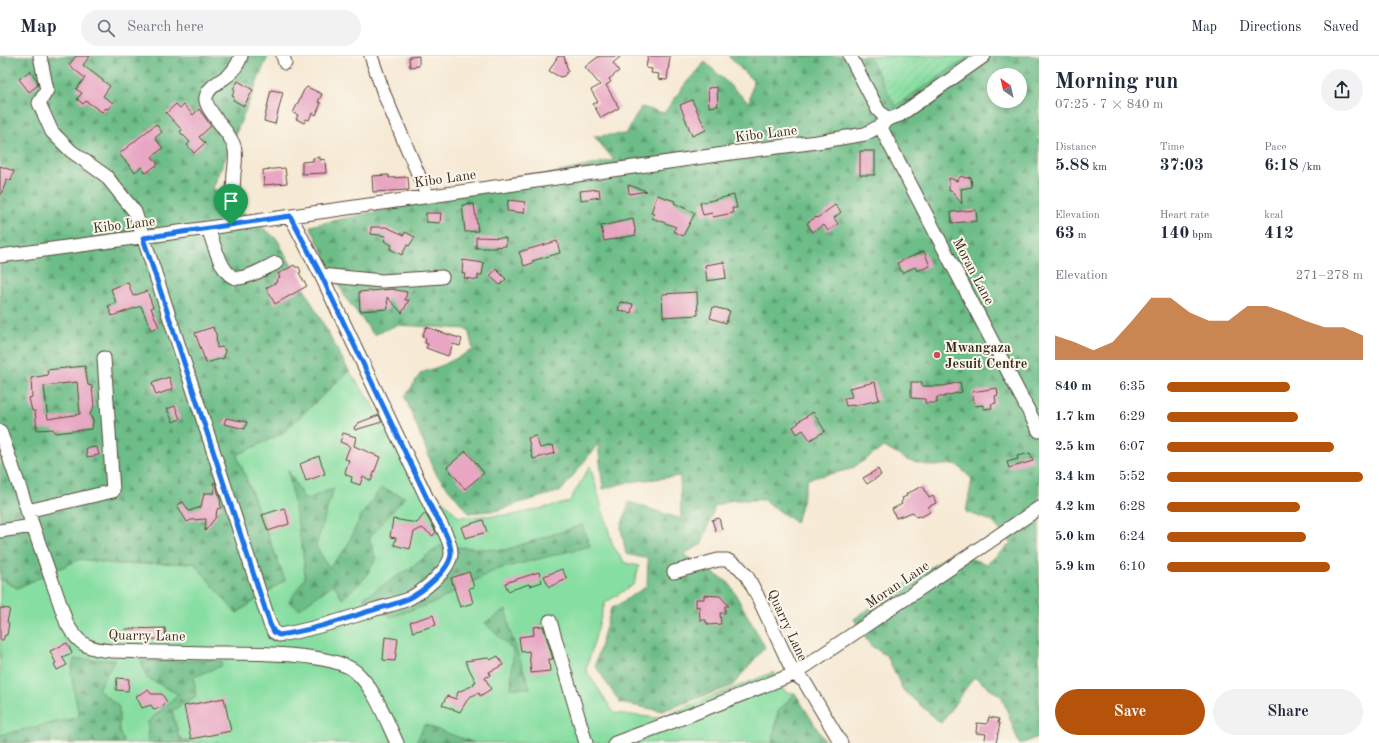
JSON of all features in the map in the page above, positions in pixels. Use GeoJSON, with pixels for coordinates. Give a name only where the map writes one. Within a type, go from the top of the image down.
{"type":"FeatureCollection","features":[{"type":"Feature","properties":{"kind":"street"},"geometry":{"type":"LineString","coordinates":[[40,56],[47,90],[39,103],[52,132],[71,151],[106,176],[135,212],[270,624],[274,632],[279,635],[340,621],[408,599],[437,577],[447,565],[451,554],[450,545],[443,529],[432,509],[321,275],[290,216]]}},
{"type":"Feature","properties":{"kind":"street"},"geometry":{"type":"LineString","coordinates":[[231,225],[235,146],[222,125],[211,112],[206,103],[206,97],[209,90],[232,72],[239,63],[241,56]]}},
{"type":"Feature","properties":{"kind":"street"},"geometry":{"type":"LineString","coordinates":[[371,56],[390,108],[428,197]]}},
{"type":"Feature","properties":{"kind":"street","name":"Moran Lane"},"geometry":{"type":"LineString","coordinates":[[850,56],[878,110],[884,116],[885,122],[1039,431]]}},
{"type":"Feature","properties":{"kind":"street","name":"Kibo Lane"},"geometry":{"type":"LineString","coordinates":[[0,256],[143,238],[865,134],[900,115],[984,56]]}},
{"type":"Feature","properties":{"kind":"street"},"geometry":{"type":"LineString","coordinates":[[208,228],[221,264],[232,278],[248,276],[276,263]]}},
{"type":"Feature","properties":{"kind":"street"},"geometry":{"type":"LineString","coordinates":[[321,275],[382,281],[442,278]]}},
{"type":"Feature","properties":{"kind":"street"},"geometry":{"type":"LineString","coordinates":[[27,511],[113,491],[104,358]]}},
{"type":"Feature","properties":{"kind":"street","name":"Quarry Lane"},"geometry":{"type":"LineString","coordinates":[[0,431],[67,624],[75,637],[83,644],[94,650],[272,654],[311,657],[340,663],[355,671],[366,681],[397,743]]}},
{"type":"Feature","properties":{"kind":"street","name":"Moran Lane"},"geometry":{"type":"LineString","coordinates":[[794,674],[1039,508]]}},
{"type":"Feature","properties":{"kind":"street"},"geometry":{"type":"LineString","coordinates":[[0,531],[32,526]]}},
{"type":"Feature","properties":{"kind":"street","name":"Quarry Lane"},"geometry":{"type":"LineString","coordinates":[[614,743],[794,674],[756,593],[747,576],[739,567],[727,560],[718,560],[674,572]]}},
{"type":"Feature","properties":{"kind":"street"},"geometry":{"type":"LineString","coordinates":[[550,620],[586,743]]}},
{"type":"Feature","properties":{"kind":"street"},"geometry":{"type":"LineString","coordinates":[[794,674],[804,681],[841,743]]}},
{"type":"Feature","properties":{"kind":"green space"},"geometry":{"type":"Polygon","coordinates":[[[0,56],[268,56],[213,188],[277,239],[349,371],[281,434],[237,455],[285,580],[236,613],[194,563],[117,564],[80,559],[17,588],[0,578],[0,56]]]}},
{"type":"Feature","properties":{"kind":"green space"},"geometry":{"type":"Polygon","coordinates":[[[728,56],[1039,56],[1039,736],[1024,743],[1019,743],[1002,697],[974,677],[941,723],[903,690],[887,656],[870,645],[854,619],[952,553],[987,564],[1011,543],[992,521],[966,512],[972,479],[956,464],[932,466],[909,461],[884,447],[851,469],[808,479],[796,523],[764,500],[732,500],[715,506],[702,544],[684,554],[729,583],[765,647],[732,686],[662,711],[620,703],[595,665],[611,609],[647,586],[648,559],[626,554],[621,528],[629,502],[681,519],[680,476],[629,482],[603,489],[598,444],[561,491],[500,510],[469,513],[436,474],[405,397],[421,373],[443,365],[473,350],[468,329],[397,325],[374,335],[345,297],[310,226],[614,160],[594,136],[626,134],[641,107],[664,113],[686,83],[705,62],[749,103],[753,81],[728,56]]]}},
{"type":"Feature","properties":{"kind":"green space"},"geometry":{"type":"Polygon","coordinates":[[[869,56],[970,56],[895,106],[869,56]]]}},
{"type":"Feature","properties":{"kind":"green space"},"geometry":{"type":"Polygon","coordinates":[[[349,371],[435,493],[459,517],[513,515],[569,502],[590,466],[613,546],[625,563],[639,566],[634,584],[605,603],[586,670],[614,713],[658,718],[774,672],[785,692],[795,693],[778,712],[772,743],[474,743],[425,725],[416,743],[0,743],[0,579],[17,588],[80,559],[117,564],[194,563],[237,613],[285,580],[237,455],[281,434],[349,371]]]}},
{"type":"Feature","properties":{"kind":"green space"},"geometry":{"type":"Polygon","coordinates":[[[288,470],[305,500],[334,488],[316,546],[329,568],[346,548],[361,516],[381,488],[405,497],[369,538],[376,559],[365,578],[342,599],[334,584],[299,609],[289,602],[305,578],[303,553],[288,470]]]}},
{"type":"Feature","properties":{"kind":"green space"},"geometry":{"type":"Polygon","coordinates":[[[582,525],[590,546],[499,569],[436,602],[391,617],[363,598],[415,565],[439,546],[505,550],[582,525]]]}},
{"type":"Feature","properties":{"kind":"green space"},"geometry":{"type":"Polygon","coordinates":[[[506,610],[511,634],[530,688],[511,688],[513,650],[485,623],[506,610]]]}},
{"type":"Feature","properties":{"kind":"green space"},"geometry":{"type":"Polygon","coordinates":[[[74,659],[115,660],[98,689],[119,707],[119,731],[124,743],[0,743],[0,735],[79,717],[71,674],[74,659]]]}},
{"type":"Feature","properties":{"kind":"green space"},"geometry":{"type":"Polygon","coordinates":[[[211,659],[223,663],[221,666],[194,677],[196,696],[172,711],[179,737],[190,743],[148,743],[148,722],[178,694],[147,678],[141,661],[191,661],[211,659]]]}},
{"type":"Feature","properties":{"kind":"green space"},"geometry":{"type":"Polygon","coordinates":[[[795,693],[826,743],[772,743],[778,712],[795,693]]]}},
{"type":"Feature","properties":{"kind":"green space"},"geometry":{"type":"Polygon","coordinates":[[[425,725],[474,743],[416,743],[425,725]]]}},
{"type":"Feature","properties":{"kind":"building"},"geometry":{"type":"Polygon","coordinates":[[[76,56],[90,56],[83,65],[110,86],[103,96],[113,103],[108,109],[106,108],[102,112],[86,101],[83,104],[77,99],[82,93],[76,89],[85,78],[69,65],[76,56]]]}},
{"type":"Feature","properties":{"kind":"building"},"geometry":{"type":"Polygon","coordinates":[[[419,56],[419,66],[410,67],[409,57],[419,56]]]}},
{"type":"Feature","properties":{"kind":"building"},"geometry":{"type":"Polygon","coordinates":[[[558,56],[564,56],[568,71],[564,76],[560,77],[549,71],[558,56]]]}},
{"type":"Feature","properties":{"kind":"building"},"geometry":{"type":"Polygon","coordinates":[[[599,56],[621,56],[613,63],[619,71],[609,79],[611,82],[606,85],[619,108],[601,118],[593,104],[598,102],[591,90],[600,85],[585,67],[599,56]]]}},
{"type":"Feature","properties":{"kind":"building"},"geometry":{"type":"Polygon","coordinates":[[[648,56],[670,56],[667,80],[658,79],[659,74],[651,73],[652,69],[646,68],[648,56]]]}},
{"type":"Feature","properties":{"kind":"building"},"geometry":{"type":"Polygon","coordinates":[[[30,71],[37,80],[38,85],[29,92],[19,79],[30,71]]]}},
{"type":"Feature","properties":{"kind":"building"},"geometry":{"type":"Polygon","coordinates":[[[238,81],[253,90],[244,106],[233,100],[234,97],[232,96],[235,90],[233,89],[238,81]]]}},
{"type":"Feature","properties":{"kind":"building"},"geometry":{"type":"Polygon","coordinates":[[[307,87],[322,94],[318,102],[321,103],[316,115],[312,113],[309,120],[306,119],[304,123],[296,119],[298,115],[293,113],[304,90],[307,87]]]}},
{"type":"Feature","properties":{"kind":"building"},"geometry":{"type":"Polygon","coordinates":[[[717,87],[718,106],[709,107],[708,88],[717,87]]]}},
{"type":"Feature","properties":{"kind":"building"},"geometry":{"type":"Polygon","coordinates":[[[271,90],[283,92],[275,124],[264,121],[271,90]]]}},
{"type":"Feature","properties":{"kind":"building"},"geometry":{"type":"Polygon","coordinates":[[[692,100],[706,130],[692,136],[680,105],[692,100]]]}},
{"type":"Feature","properties":{"kind":"building"},"geometry":{"type":"Polygon","coordinates":[[[176,104],[180,108],[184,105],[193,115],[199,109],[211,126],[199,137],[205,143],[194,153],[187,145],[190,142],[180,132],[182,130],[166,113],[176,104]]]}},
{"type":"Feature","properties":{"kind":"building"},"geometry":{"type":"Polygon","coordinates":[[[156,124],[162,132],[155,138],[163,148],[152,157],[158,164],[146,173],[141,167],[135,172],[119,154],[156,124]]]}},
{"type":"Feature","properties":{"kind":"building"},"geometry":{"type":"Polygon","coordinates":[[[860,151],[875,151],[875,175],[860,175],[860,151]]]}},
{"type":"Feature","properties":{"kind":"building"},"geometry":{"type":"Polygon","coordinates":[[[320,157],[320,160],[325,159],[326,173],[302,174],[302,162],[313,161],[313,158],[320,157]]]}},
{"type":"Feature","properties":{"kind":"building"},"geometry":{"type":"Polygon","coordinates":[[[0,166],[14,171],[11,181],[7,179],[1,195],[0,195],[0,166]]]}},
{"type":"Feature","properties":{"kind":"building"},"geometry":{"type":"Polygon","coordinates":[[[285,168],[287,183],[264,185],[263,170],[285,168]]]}},
{"type":"Feature","properties":{"kind":"building"},"geometry":{"type":"Polygon","coordinates":[[[389,175],[389,178],[408,177],[409,190],[373,192],[372,176],[389,175]]]}},
{"type":"Feature","properties":{"kind":"building"},"geometry":{"type":"Polygon","coordinates":[[[961,176],[965,178],[971,177],[972,187],[961,189],[962,204],[951,191],[949,191],[949,178],[957,181],[961,176]]]}},
{"type":"Feature","properties":{"kind":"building"},"geometry":{"type":"Polygon","coordinates":[[[628,185],[647,191],[629,194],[628,185]]]}},
{"type":"Feature","properties":{"kind":"building"},"geometry":{"type":"Polygon","coordinates":[[[599,189],[600,197],[581,200],[580,191],[599,189]]]}},
{"type":"Feature","properties":{"kind":"building"},"geometry":{"type":"Polygon","coordinates":[[[657,195],[675,201],[674,203],[695,213],[683,236],[673,231],[676,227],[652,218],[654,214],[651,213],[657,195]]]}},
{"type":"Feature","properties":{"kind":"building"},"geometry":{"type":"Polygon","coordinates":[[[734,195],[737,208],[732,208],[733,213],[713,217],[712,213],[703,215],[700,203],[734,195]]]}},
{"type":"Feature","properties":{"kind":"building"},"geometry":{"type":"Polygon","coordinates":[[[508,200],[525,202],[524,213],[507,211],[508,200]]]}},
{"type":"Feature","properties":{"kind":"building"},"geometry":{"type":"Polygon","coordinates":[[[474,204],[478,231],[465,232],[462,205],[474,204]]]}},
{"type":"Feature","properties":{"kind":"building"},"geometry":{"type":"Polygon","coordinates":[[[835,205],[841,212],[834,218],[838,224],[828,231],[824,225],[812,232],[807,223],[816,217],[817,218],[835,205]]]}},
{"type":"Feature","properties":{"kind":"building"},"geometry":{"type":"Polygon","coordinates":[[[976,210],[977,221],[952,223],[951,212],[976,210]]]}},
{"type":"Feature","properties":{"kind":"building"},"geometry":{"type":"Polygon","coordinates":[[[426,213],[441,213],[440,223],[426,222],[426,213]]]}},
{"type":"Feature","properties":{"kind":"building"},"geometry":{"type":"Polygon","coordinates":[[[633,219],[636,235],[604,241],[601,226],[633,219]]]}},
{"type":"Feature","properties":{"kind":"building"},"geometry":{"type":"Polygon","coordinates":[[[371,227],[386,227],[404,235],[405,232],[415,237],[409,246],[407,245],[402,255],[390,249],[392,245],[384,241],[386,236],[371,234],[371,227]]]}},
{"type":"Feature","properties":{"kind":"building"},"geometry":{"type":"Polygon","coordinates":[[[476,237],[506,238],[506,246],[495,248],[476,248],[476,237]]]}},
{"type":"Feature","properties":{"kind":"building"},"geometry":{"type":"Polygon","coordinates":[[[557,241],[560,253],[532,261],[533,263],[524,266],[519,252],[557,241]]]}},
{"type":"Feature","properties":{"kind":"building"},"geometry":{"type":"Polygon","coordinates":[[[924,251],[930,266],[917,271],[915,267],[902,273],[897,263],[924,251]]]}},
{"type":"Feature","properties":{"kind":"building"},"geometry":{"type":"Polygon","coordinates":[[[463,260],[484,263],[482,275],[478,275],[478,280],[464,278],[465,274],[462,273],[463,260]]]}},
{"type":"Feature","properties":{"kind":"building"},"geometry":{"type":"Polygon","coordinates":[[[724,262],[726,278],[707,281],[705,265],[724,262]]]}},
{"type":"Feature","properties":{"kind":"building"},"geometry":{"type":"Polygon","coordinates":[[[294,265],[295,267],[299,267],[301,272],[299,273],[307,286],[275,304],[266,288],[277,282],[276,280],[280,277],[278,274],[294,265]]]}},
{"type":"Feature","properties":{"kind":"building"},"geometry":{"type":"Polygon","coordinates":[[[496,269],[506,279],[500,285],[490,276],[496,269]]]}},
{"type":"Feature","properties":{"kind":"building"},"geometry":{"type":"Polygon","coordinates":[[[128,282],[133,296],[147,291],[153,307],[151,308],[159,327],[151,330],[141,306],[112,316],[108,306],[116,303],[111,289],[128,282]]]}},
{"type":"Feature","properties":{"kind":"building"},"geometry":{"type":"Polygon","coordinates":[[[392,289],[407,292],[405,300],[409,300],[402,313],[387,297],[388,309],[360,311],[359,292],[392,289]]]}},
{"type":"Feature","properties":{"kind":"building"},"geometry":{"type":"Polygon","coordinates":[[[697,292],[698,315],[663,317],[662,294],[697,292]]]}},
{"type":"Feature","properties":{"kind":"building"},"geometry":{"type":"Polygon","coordinates":[[[620,302],[633,304],[631,313],[618,310],[620,302]]]}},
{"type":"Feature","properties":{"kind":"building"},"geometry":{"type":"Polygon","coordinates":[[[713,307],[730,311],[726,323],[710,318],[713,307]]]}},
{"type":"Feature","properties":{"kind":"building"},"geometry":{"type":"Polygon","coordinates":[[[213,327],[216,333],[217,348],[222,347],[225,350],[224,358],[206,363],[195,333],[213,327]]]}},
{"type":"Feature","properties":{"kind":"building"},"geometry":{"type":"Polygon","coordinates":[[[426,327],[462,339],[460,346],[453,344],[448,356],[426,348],[428,344],[425,343],[426,338],[422,337],[426,327]]]}},
{"type":"Feature","properties":{"kind":"building"},"geometry":{"type":"Polygon","coordinates":[[[85,366],[88,385],[92,386],[94,406],[90,414],[93,421],[92,429],[55,433],[53,429],[37,430],[35,411],[32,411],[29,398],[32,397],[31,378],[48,375],[47,370],[85,366]],[[77,382],[44,386],[48,419],[80,414],[77,382]]]}},
{"type":"Feature","properties":{"kind":"building"},"geometry":{"type":"Polygon","coordinates":[[[169,377],[173,389],[156,395],[152,383],[169,377]]]}},
{"type":"Feature","properties":{"kind":"building"},"geometry":{"type":"Polygon","coordinates":[[[875,382],[879,400],[853,406],[846,406],[844,398],[852,397],[849,388],[875,382]]]}},
{"type":"Feature","properties":{"kind":"building"},"geometry":{"type":"Polygon","coordinates":[[[911,382],[922,382],[922,386],[943,386],[960,382],[962,392],[945,397],[937,397],[937,403],[925,403],[925,399],[911,398],[911,382]]]}},
{"type":"Feature","properties":{"kind":"building"},"geometry":{"type":"Polygon","coordinates":[[[997,388],[998,395],[995,396],[996,403],[991,404],[992,408],[983,409],[983,405],[975,406],[972,392],[997,388]]]}},
{"type":"Feature","properties":{"kind":"building"},"geometry":{"type":"Polygon","coordinates":[[[175,406],[180,419],[173,422],[167,409],[175,406]]]}},
{"type":"Feature","properties":{"kind":"building"},"geometry":{"type":"Polygon","coordinates":[[[813,412],[825,431],[810,440],[803,430],[797,434],[793,427],[813,412]]]}},
{"type":"Feature","properties":{"kind":"building"},"geometry":{"type":"Polygon","coordinates":[[[379,415],[382,422],[355,430],[354,427],[358,423],[379,415]]]}},
{"type":"Feature","properties":{"kind":"building"},"geometry":{"type":"Polygon","coordinates":[[[226,418],[247,422],[245,429],[224,424],[226,418]]]}},
{"type":"Feature","properties":{"kind":"building"},"geometry":{"type":"Polygon","coordinates":[[[343,433],[356,437],[354,446],[380,457],[371,481],[363,476],[360,485],[351,482],[352,477],[346,475],[345,472],[349,460],[345,459],[350,446],[340,442],[343,433]]]}},
{"type":"Feature","properties":{"kind":"building"},"geometry":{"type":"Polygon","coordinates":[[[536,436],[540,448],[553,445],[555,453],[533,459],[528,438],[536,436]]]}},
{"type":"Feature","properties":{"kind":"building"},"geometry":{"type":"Polygon","coordinates":[[[97,447],[99,455],[87,457],[86,448],[97,447]]]}},
{"type":"Feature","properties":{"kind":"building"},"geometry":{"type":"Polygon","coordinates":[[[466,451],[484,473],[465,489],[447,467],[466,451]]]}},
{"type":"Feature","properties":{"kind":"building"},"geometry":{"type":"Polygon","coordinates":[[[1030,453],[1033,461],[1009,468],[1007,462],[1018,459],[1017,456],[1030,453]]]}},
{"type":"Feature","properties":{"kind":"building"},"geometry":{"type":"Polygon","coordinates":[[[319,456],[325,474],[306,481],[300,464],[319,456]]]}},
{"type":"Feature","properties":{"kind":"building"},"geometry":{"type":"Polygon","coordinates":[[[878,469],[881,475],[867,484],[863,478],[878,469]]]}},
{"type":"Feature","properties":{"kind":"building"},"geometry":{"type":"Polygon","coordinates":[[[215,482],[221,508],[217,509],[216,517],[205,531],[206,519],[191,520],[187,522],[177,505],[183,502],[189,511],[201,507],[204,493],[215,493],[213,483],[215,482]]]}},
{"type":"Feature","properties":{"kind":"building"},"geometry":{"type":"Polygon","coordinates":[[[923,486],[929,498],[933,496],[936,503],[928,507],[930,512],[921,517],[916,517],[913,512],[896,518],[892,509],[902,504],[902,498],[907,496],[906,494],[923,486]]]}},
{"type":"Feature","properties":{"kind":"building"},"geometry":{"type":"Polygon","coordinates":[[[284,508],[289,524],[268,531],[262,515],[284,508]]]}},
{"type":"Feature","properties":{"kind":"building"},"geometry":{"type":"Polygon","coordinates":[[[425,513],[436,532],[433,536],[422,528],[414,532],[410,549],[394,545],[396,538],[390,537],[393,519],[417,523],[425,513]]]}},
{"type":"Feature","properties":{"kind":"building"},"geometry":{"type":"Polygon","coordinates":[[[719,518],[722,530],[716,532],[712,520],[719,518]]]}},
{"type":"Feature","properties":{"kind":"building"},"geometry":{"type":"Polygon","coordinates":[[[483,520],[487,532],[465,538],[461,527],[483,520]]]}},
{"type":"Feature","properties":{"kind":"building"},"geometry":{"type":"Polygon","coordinates":[[[562,569],[567,579],[549,587],[544,576],[562,569]]]}},
{"type":"Feature","properties":{"kind":"building"},"geometry":{"type":"Polygon","coordinates":[[[469,572],[474,587],[469,588],[473,603],[460,607],[451,578],[469,572]]]}},
{"type":"Feature","properties":{"kind":"building"},"geometry":{"type":"Polygon","coordinates":[[[539,572],[542,582],[530,586],[529,584],[508,591],[505,583],[539,572]]]}},
{"type":"Feature","properties":{"kind":"building"},"geometry":{"type":"Polygon","coordinates":[[[704,595],[720,596],[729,606],[725,606],[725,613],[720,613],[721,624],[708,625],[706,620],[700,620],[699,606],[696,607],[696,599],[704,599],[704,595]]]}},
{"type":"Feature","properties":{"kind":"building"},"geometry":{"type":"Polygon","coordinates":[[[0,608],[10,609],[7,622],[9,623],[7,635],[5,635],[3,640],[0,640],[0,608]]]}},
{"type":"Feature","properties":{"kind":"building"},"geometry":{"type":"Polygon","coordinates":[[[433,615],[436,625],[413,632],[410,622],[433,615]]]}},
{"type":"Feature","properties":{"kind":"building"},"geometry":{"type":"Polygon","coordinates":[[[543,626],[553,659],[549,659],[550,671],[531,673],[529,651],[521,652],[519,637],[534,635],[533,627],[543,626]]]}},
{"type":"Feature","properties":{"kind":"building"},"geometry":{"type":"Polygon","coordinates":[[[165,628],[166,639],[127,640],[125,629],[165,628]]]}},
{"type":"Feature","properties":{"kind":"building"},"geometry":{"type":"Polygon","coordinates":[[[385,637],[398,639],[395,661],[383,660],[385,637]]]}},
{"type":"Feature","properties":{"kind":"building"},"geometry":{"type":"Polygon","coordinates":[[[67,643],[72,653],[62,657],[67,665],[57,670],[54,664],[56,663],[50,651],[67,643]]]}},
{"type":"Feature","properties":{"kind":"building"},"geometry":{"type":"Polygon","coordinates":[[[498,656],[503,665],[489,672],[490,675],[485,678],[491,689],[480,696],[479,693],[469,697],[460,712],[442,705],[447,696],[456,699],[458,692],[474,685],[473,683],[476,682],[465,661],[488,658],[490,660],[498,656]]]}},
{"type":"Feature","properties":{"kind":"building"},"geometry":{"type":"Polygon","coordinates":[[[117,678],[129,679],[128,691],[116,690],[117,678]]]}},
{"type":"Feature","properties":{"kind":"building"},"geometry":{"type":"Polygon","coordinates":[[[148,690],[151,694],[162,694],[167,702],[163,704],[164,706],[154,710],[151,705],[142,708],[136,696],[148,690]]]}},
{"type":"Feature","properties":{"kind":"building"},"geometry":{"type":"Polygon","coordinates":[[[224,698],[231,731],[191,739],[184,706],[224,698]]]}},
{"type":"Feature","properties":{"kind":"building"},"geometry":{"type":"Polygon","coordinates":[[[989,717],[999,719],[998,723],[1000,723],[996,743],[984,743],[986,734],[976,733],[977,723],[987,724],[989,717]]]}},
{"type":"Feature","properties":{"kind":"place","name":"Mwangaza Jesuit Centre"},"geometry":{"type":"Point","coordinates":[937,355]}},
{"type":"Feature","properties":{"kind":"route"},"geometry":{"type":"LineString","coordinates":[[290,216],[321,275],[432,509],[443,529],[450,545],[451,554],[447,565],[437,577],[408,599],[340,621],[289,634],[279,635],[274,632],[270,624],[143,238],[231,225],[290,216]]}}]}
